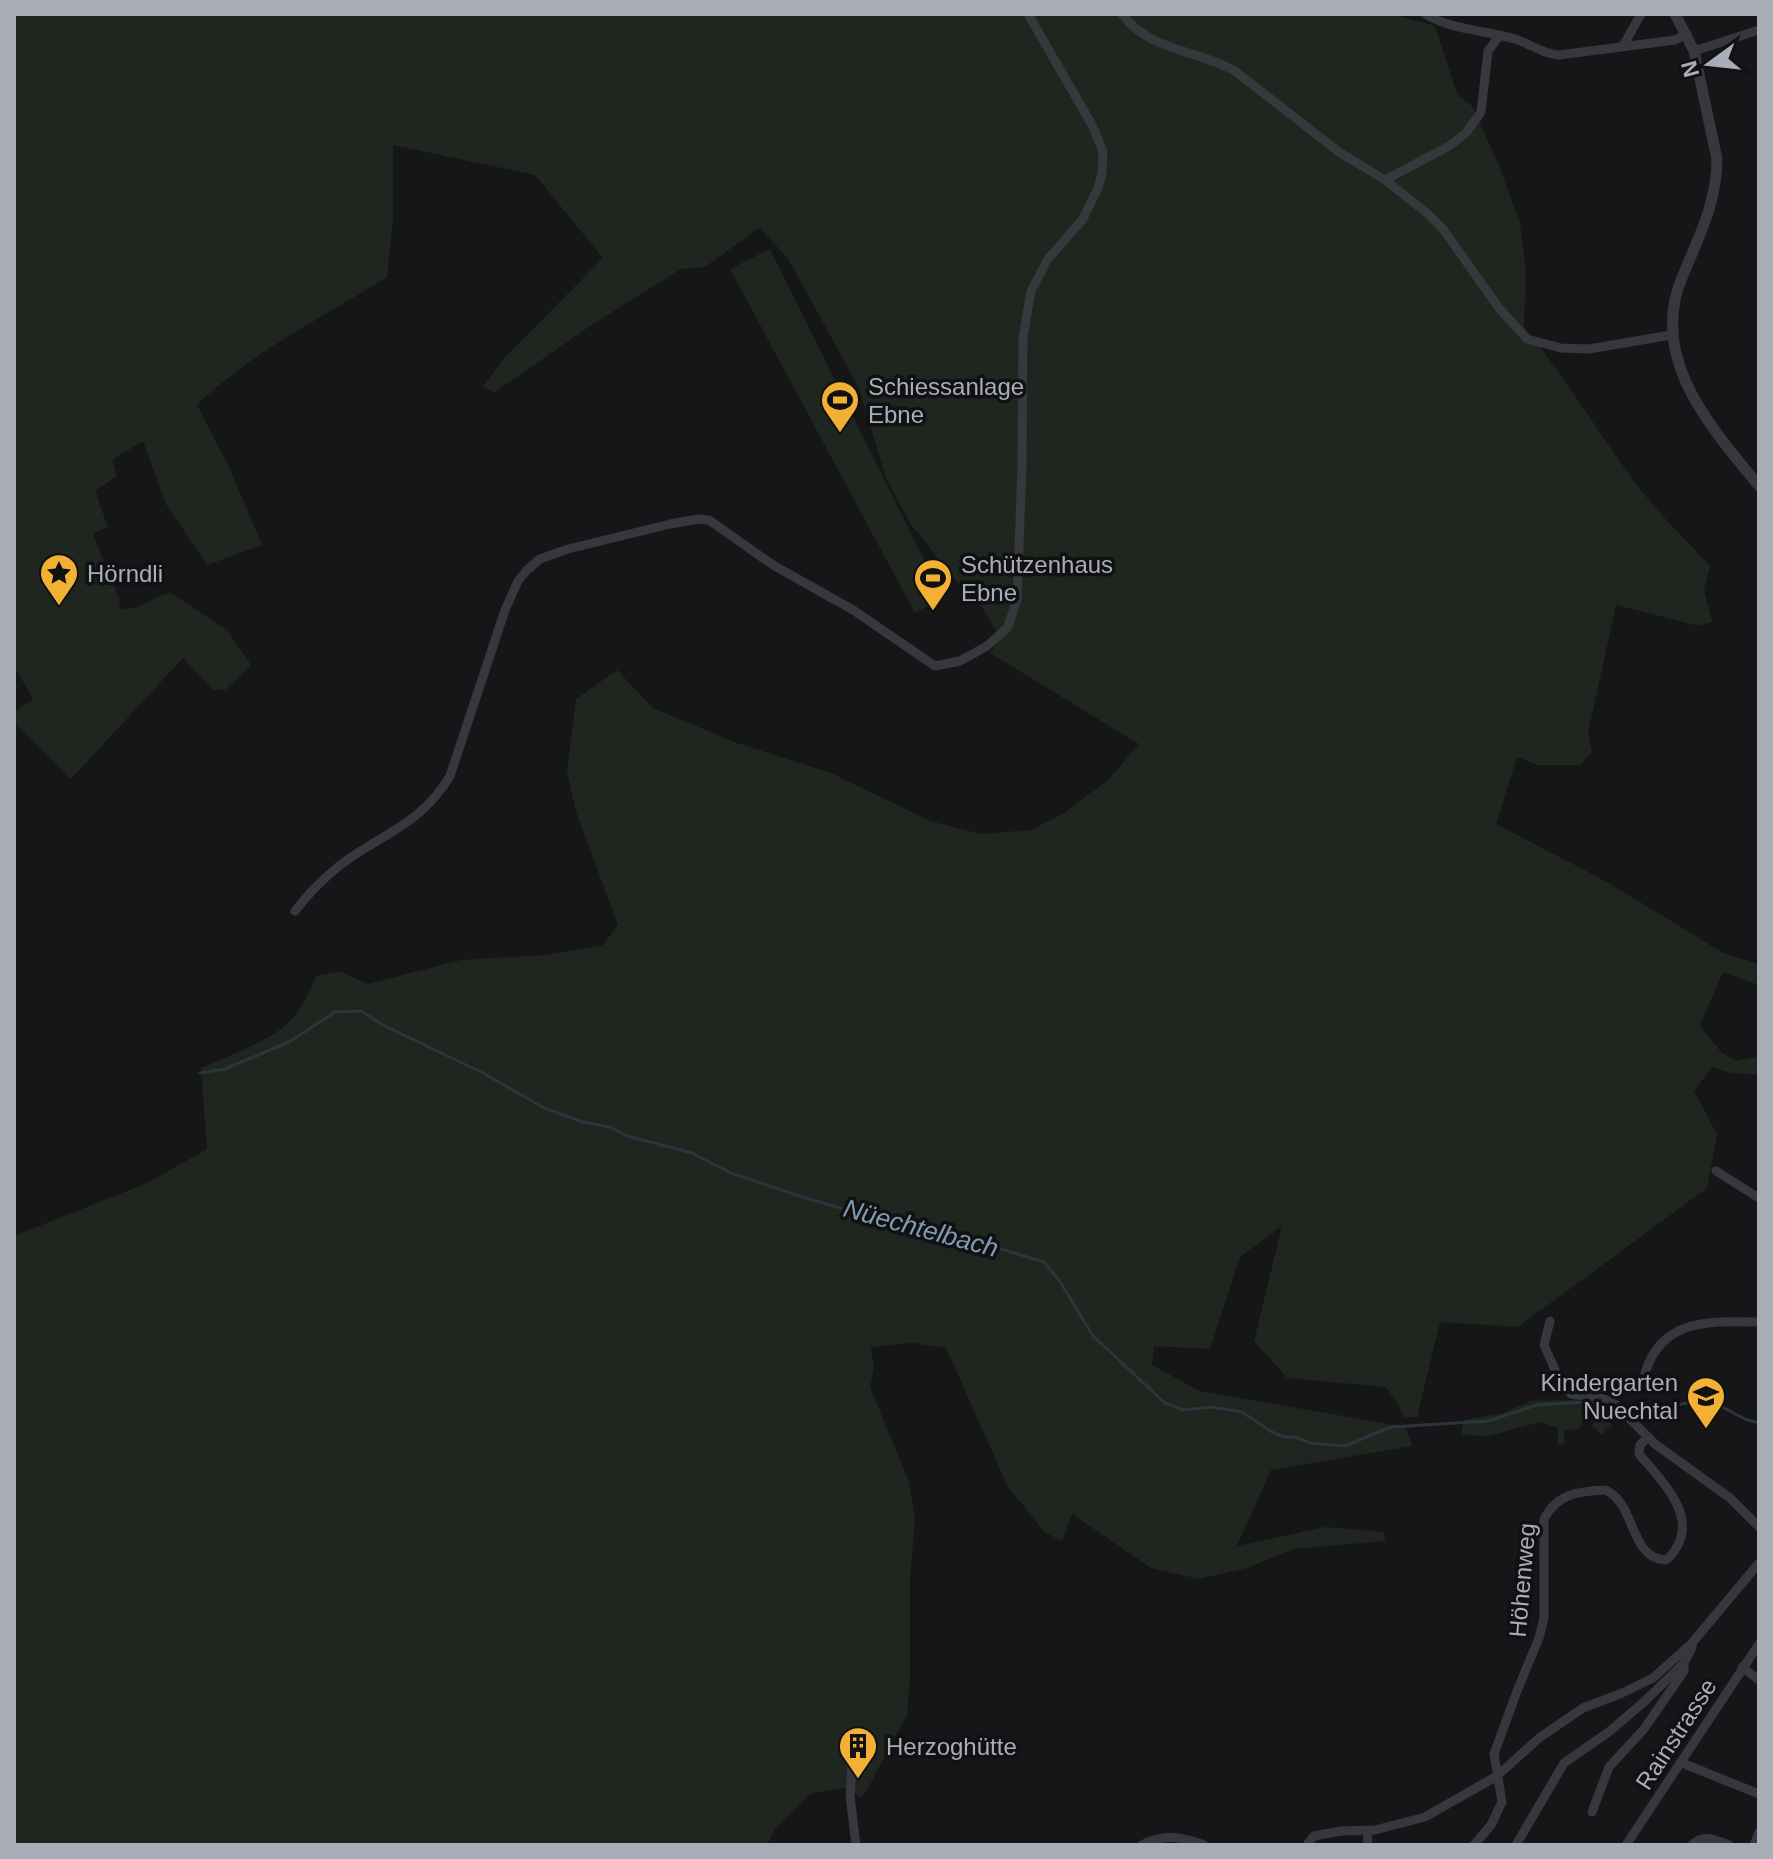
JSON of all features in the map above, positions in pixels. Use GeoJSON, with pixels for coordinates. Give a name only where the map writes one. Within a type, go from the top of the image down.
{"type":"FeatureCollection","features":[{"type":"Feature","properties":{"kind":"street"},"geometry":{"type":"LineString","coordinates":[[295,911],[341,865],[405,825],[431,805],[439,794],[450,776],[505,610],[518,581],[540,559],[670,524],[709,520],[773,565],[853,610],[935,666],[960,661],[987,646],[1008,627],[1017,599],[1023,337],[1031,291],[1048,259],[1083,219],[1098,188],[1103,151],[1092,125],[1028,14]]}},
{"type":"Feature","properties":{"kind":"street"},"geometry":{"type":"LineString","coordinates":[[1122,14],[1143,36],[1216,60],[1235,71],[1339,152],[1385,180],[1427,213],[1443,229],[1499,308],[1527,339],[1561,348],[1589,349],[1671,335]]}},
{"type":"Feature","properties":{"kind":"street"},"geometry":{"type":"LineString","coordinates":[[1425,14],[1456,27],[1500,35],[1548,54],[1559,55],[1675,40],[1687,34]]}},
{"type":"Feature","properties":{"kind":"street"},"geometry":{"type":"LineString","coordinates":[[1623,46],[1641,14]]}},
{"type":"Feature","properties":{"kind":"street"},"geometry":{"type":"LineString","coordinates":[[1675,14],[1694,51],[1717,159],[1717,177],[1713,201],[1679,282],[1673,304],[1671,335],[1677,363],[1699,405],[1759,486]]}},
{"type":"Feature","properties":{"kind":"street"},"geometry":{"type":"LineString","coordinates":[[1694,51],[1759,30]]}},
{"type":"Feature","properties":{"kind":"street"},"geometry":{"type":"LineString","coordinates":[[1385,180],[1449,146],[1465,134],[1481,112],[1488,51],[1500,35]]}},
{"type":"Feature","properties":{"kind":"street"},"geometry":{"type":"LineString","coordinates":[[1716,1171],[1759,1198]]}},
{"type":"Feature","properties":{"kind":"street"},"geometry":{"type":"LineString","coordinates":[[1550,1321],[1544,1345],[1560,1381],[1571,1394],[1604,1399],[1615,1404],[1648,1437],[1730,1498],[1759,1527]]}},
{"type":"Feature","properties":{"kind":"street"},"geometry":{"type":"LineString","coordinates":[[1645,1373],[1649,1359],[1662,1341],[1682,1328],[1702,1323],[1759,1322]]}},
{"type":"Feature","properties":{"kind":"street","name":"Höhenweg"},"geometry":{"type":"LineString","coordinates":[[1474,1845],[1491,1825],[1502,1802],[1494,1754],[1538,1643],[1544,1618],[1544,1519],[1551,1505],[1564,1497],[1605,1490],[1623,1503],[1643,1547],[1652,1557],[1665,1560],[1671,1557],[1678,1545],[1683,1524],[1678,1506],[1639,1454],[1640,1445],[1648,1437]]}},
{"type":"Feature","properties":{"kind":"street"},"geometry":{"type":"LineString","coordinates":[[1307,1845],[1314,1836],[1341,1831],[1367,1831],[1425,1817],[1497,1776],[1554,1727],[1583,1708],[1644,1683],[1692,1643],[1759,1563]]}},
{"type":"Feature","properties":{"kind":"street"},"geometry":{"type":"LineString","coordinates":[[1516,1845],[1564,1763],[1630,1715],[1684,1663],[1692,1643]]}},
{"type":"Feature","properties":{"kind":"street","name":"Rainstrasse"},"geometry":{"type":"LineString","coordinates":[[1626,1845],[1759,1644]]}},
{"type":"Feature","properties":{"kind":"street"},"geometry":{"type":"LineString","coordinates":[[1592,1812],[1609,1767],[1653,1718],[1684,1671],[1684,1663]]}},
{"type":"Feature","properties":{"kind":"street"},"geometry":{"type":"LineString","coordinates":[[1742,1667],[1759,1680]]}},
{"type":"Feature","properties":{"kind":"street"},"geometry":{"type":"LineString","coordinates":[[853,1750],[850,1796],[856,1845]]}},
{"type":"Feature","properties":{"kind":"street"},"geometry":{"type":"LineString","coordinates":[[1682,1763],[1759,1794]]}},
{"type":"Feature","properties":{"kind":"street"},"geometry":{"type":"LineString","coordinates":[[1367,1831],[1368,1845]]}},
{"type":"Feature","properties":{"kind":"street"},"geometry":{"type":"LineString","coordinates":[[1754,1845],[1759,1832]]}},
{"type":"Feature","properties":{"kind":"street"},"geometry":{"type":"LineString","coordinates":[[1142,1845],[1163,1837],[1181,1837],[1204,1845]]}},
{"type":"Feature","properties":{"kind":"street"},"geometry":{"type":"LineString","coordinates":[[1692,1845],[1701,1838],[1708,1838],[1729,1845]]}},
{"type":"Feature","properties":{"kind":"shaded area"},"geometry":{"type":"Polygon","coordinates":[[[14,14],[1392,14],[1435,26],[1457,94],[1472,106],[1498,163],[1520,223],[1526,271],[1524,327],[1638,485],[1710,566],[1704,590],[1712,622],[1699,626],[1616,605],[1588,733],[1592,752],[1580,765],[1538,765],[1517,757],[1496,824],[1609,883],[1723,953],[1759,964],[1759,1000],[1756,984],[1723,972],[1700,1025],[1721,1052],[1736,1061],[1759,1056],[1759,1075],[1731,1073],[1712,1067],[1694,1091],[1717,1134],[1707,1188],[1518,1327],[1440,1322],[1417,1417],[1404,1417],[1385,1387],[1287,1378],[1254,1341],[1282,1226],[1240,1257],[1210,1349],[1154,1346],[1152,1365],[1200,1391],[1406,1427],[1412,1446],[1271,1470],[1237,1546],[1325,1527],[1384,1532],[1385,1541],[1294,1549],[1247,1568],[1199,1579],[1151,1568],[1072,1514],[1062,1541],[1044,1532],[1007,1485],[946,1348],[913,1343],[871,1347],[874,1367],[870,1387],[909,1482],[915,1519],[910,1578],[907,1715],[866,1792],[860,1797],[844,1788],[812,1793],[776,1827],[767,1845],[14,1845],[14,1236],[147,1183],[207,1149],[201,1068],[249,1047],[284,1027],[302,1005],[316,976],[340,971],[367,984],[461,960],[545,955],[603,945],[618,925],[576,812],[567,772],[576,699],[617,670],[653,708],[734,742],[831,773],[930,821],[981,834],[1031,830],[1064,813],[1109,779],[1139,744],[990,653],[1000,638],[971,588],[962,589],[910,523],[886,478],[860,392],[846,364],[787,257],[759,228],[705,267],[681,269],[590,326],[494,393],[483,386],[506,356],[603,258],[535,175],[393,145],[393,217],[387,277],[264,352],[197,405],[231,471],[262,545],[207,565],[166,504],[143,441],[112,460],[117,476],[95,491],[108,527],[93,534],[120,601],[119,608],[135,608],[171,593],[227,630],[251,665],[225,690],[212,689],[183,658],[71,779],[14,723],[14,713],[33,699],[14,666],[14,14]]]}},
{"type":"Feature","properties":{"kind":"shaded area","name":"Schiessanlage Ebne"},"geometry":{"type":"Polygon","coordinates":[[[770,249],[943,598],[915,613],[730,269],[770,249]]]}},
{"type":"Feature","properties":{"kind":"shaded area"},"geometry":{"type":"Polygon","coordinates":[[[1575,1400],[1608,1408],[1617,1416],[1611,1420],[1612,1427],[1605,1429],[1603,1435],[1592,1426],[1596,1418],[1584,1419],[1579,1429],[1564,1431],[1565,1444],[1558,1446],[1558,1428],[1540,1422],[1489,1436],[1461,1435],[1464,1420],[1500,1414],[1531,1401],[1575,1400]]]}},
{"type":"Feature","properties":{"kind":"waterway","name":"Nüechtelbach"},"geometry":{"type":"LineString","coordinates":[[200,1073],[225,1069],[289,1042],[335,1012],[361,1011],[544,1108],[583,1122],[610,1127],[627,1136],[692,1153],[731,1173],[793,1194],[880,1220],[961,1237],[1044,1262],[1059,1280],[1093,1336],[1165,1403],[1183,1410],[1211,1407],[1242,1412],[1284,1437],[1345,1446],[1391,1427],[1488,1421],[1537,1405],[1585,1402],[1612,1408]]}},
{"type":"Feature","properties":{"kind":"waterway","name":"Nüechtelbach"},"geometry":{"type":"LineString","coordinates":[[1627,1411],[1641,1412],[1707,1399],[1759,1423]]}},
{"type":"Feature","properties":{"kind":"place","name":"Schiessanlage Ebne"},"geometry":{"type":"Point","coordinates":[840,434]}},
{"type":"Feature","properties":{"kind":"place","name":"Hörndli"},"geometry":{"type":"Point","coordinates":[59,607]}},
{"type":"Feature","properties":{"kind":"place","name":"Schützenhaus Ebne"},"geometry":{"type":"Point","coordinates":[933,612]}},
{"type":"Feature","properties":{"kind":"place","name":"Kindergarten Nuechtal"},"geometry":{"type":"Point","coordinates":[1706,1430]}},
{"type":"Feature","properties":{"kind":"place","name":"Herzoghütte"},"geometry":{"type":"Point","coordinates":[858,1780]}}]}
